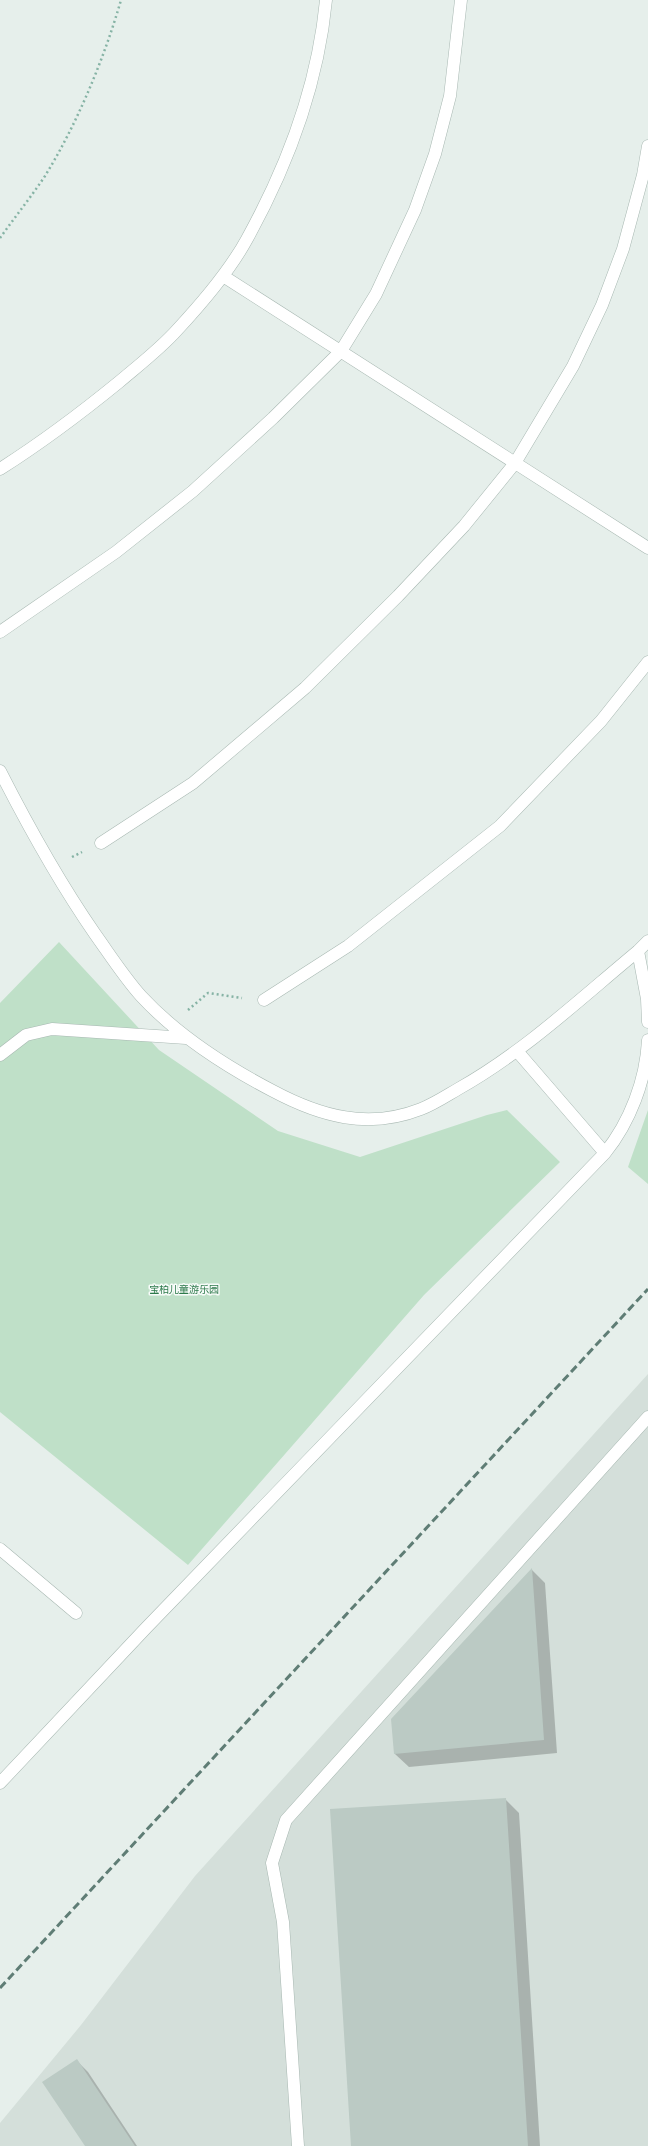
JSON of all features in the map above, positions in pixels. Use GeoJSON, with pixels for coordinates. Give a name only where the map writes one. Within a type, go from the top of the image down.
{"type":"FeatureCollection","features":[{"type":"Feature","properties":{"kind":"street"},"geometry":{"type":"LineString","coordinates":[[0,470],[98,399],[145,361],[177,330],[223,276],[247,239],[290,146],[309,95],[320,47],[326,0]]}},
{"type":"Feature","properties":{"kind":"street"},"geometry":{"type":"LineString","coordinates":[[0,632],[116,552],[193,491],[273,418],[341,351],[376,294],[415,210],[435,154],[450,96],[461,0]]}},
{"type":"Feature","properties":{"kind":"street"},"geometry":{"type":"LineString","coordinates":[[101,843],[193,783],[304,688],[398,596],[464,526],[515,463],[572,366],[602,306],[623,250],[643,175],[648,146]]}},
{"type":"Feature","properties":{"kind":"street"},"geometry":{"type":"LineString","coordinates":[[223,276],[648,548]]}},
{"type":"Feature","properties":{"kind":"street"},"geometry":{"type":"LineString","coordinates":[[264,1000],[348,946],[500,826],[602,721],[648,662]]}},
{"type":"Feature","properties":{"kind":"street"},"geometry":{"type":"LineString","coordinates":[[0,772],[68,894],[115,964],[141,996],[186,1038],[221,1061],[279,1095],[327,1115],[349,1119],[371,1120],[397,1116],[421,1109],[484,1075],[517,1051],[638,951],[648,941]]}},
{"type":"Feature","properties":{"kind":"street"},"geometry":{"type":"LineString","coordinates":[[638,951],[647,999],[648,1022]]}},
{"type":"Feature","properties":{"kind":"street"},"geometry":{"type":"LineString","coordinates":[[0,1055],[26,1035],[52,1029],[186,1038]]}},
{"type":"Feature","properties":{"kind":"street"},"geometry":{"type":"LineString","coordinates":[[0,1783],[146,1628],[605,1153],[615,1140],[629,1114],[641,1082],[647,1055],[648,1040]]}},
{"type":"Feature","properties":{"kind":"street"},"geometry":{"type":"LineString","coordinates":[[517,1051],[605,1153]]}},
{"type":"Feature","properties":{"kind":"street"},"geometry":{"type":"LineString","coordinates":[[298,2146],[283,1922],[272,1863],[286,1820],[648,1417]]}},
{"type":"Feature","properties":{"kind":"street"},"geometry":{"type":"LineString","coordinates":[[0,1549],[76,1613]]}},
{"type":"Feature","properties":{"kind":"path"},"geometry":{"type":"LineString","coordinates":[[0,238],[26,203],[57,155],[91,82],[121,0]]}},
{"type":"Feature","properties":{"kind":"path"},"geometry":{"type":"LineString","coordinates":[[52,867],[101,843]]}},
{"type":"Feature","properties":{"kind":"path"},"geometry":{"type":"LineString","coordinates":[[171,1025],[208,993],[264,1000]]}},
{"type":"Feature","properties":{"kind":"shaded area"},"geometry":{"type":"Polygon","coordinates":[[[648,1374],[648,2146],[0,2146],[0,2123],[81,2025],[195,1876],[648,1374]]]}},
{"type":"Feature","properties":{"kind":"green space","name":"宝柏儿童游乐园"},"geometry":{"type":"Polygon","coordinates":[[[59,942],[159,1050],[278,1131],[360,1157],[487,1115],[507,1110],[560,1162],[424,1295],[188,1565],[0,1412],[0,1003],[59,942]]]}},
{"type":"Feature","properties":{"kind":"green space"},"geometry":{"type":"Polygon","coordinates":[[[648,1110],[648,1184],[628,1167],[648,1110]]]}},
{"type":"Feature","properties":{"kind":"building"},"geometry":{"type":"Polygon","coordinates":[[[532,1568],[544,1740],[394,1754],[391,1719],[532,1568]]]}},
{"type":"Feature","properties":{"kind":"building"},"geometry":{"type":"Polygon","coordinates":[[[506,1798],[528,2146],[351,2146],[330,1809],[506,1798]]]}},
{"type":"Feature","properties":{"kind":"building"},"geometry":{"type":"Polygon","coordinates":[[[77,2059],[135,2146],[85,2146],[42,2082],[77,2059]]]}},
{"type":"Feature","properties":{"kind":"railway"},"geometry":{"type":"LineString","coordinates":[[0,1988],[648,1289]]}}]}
